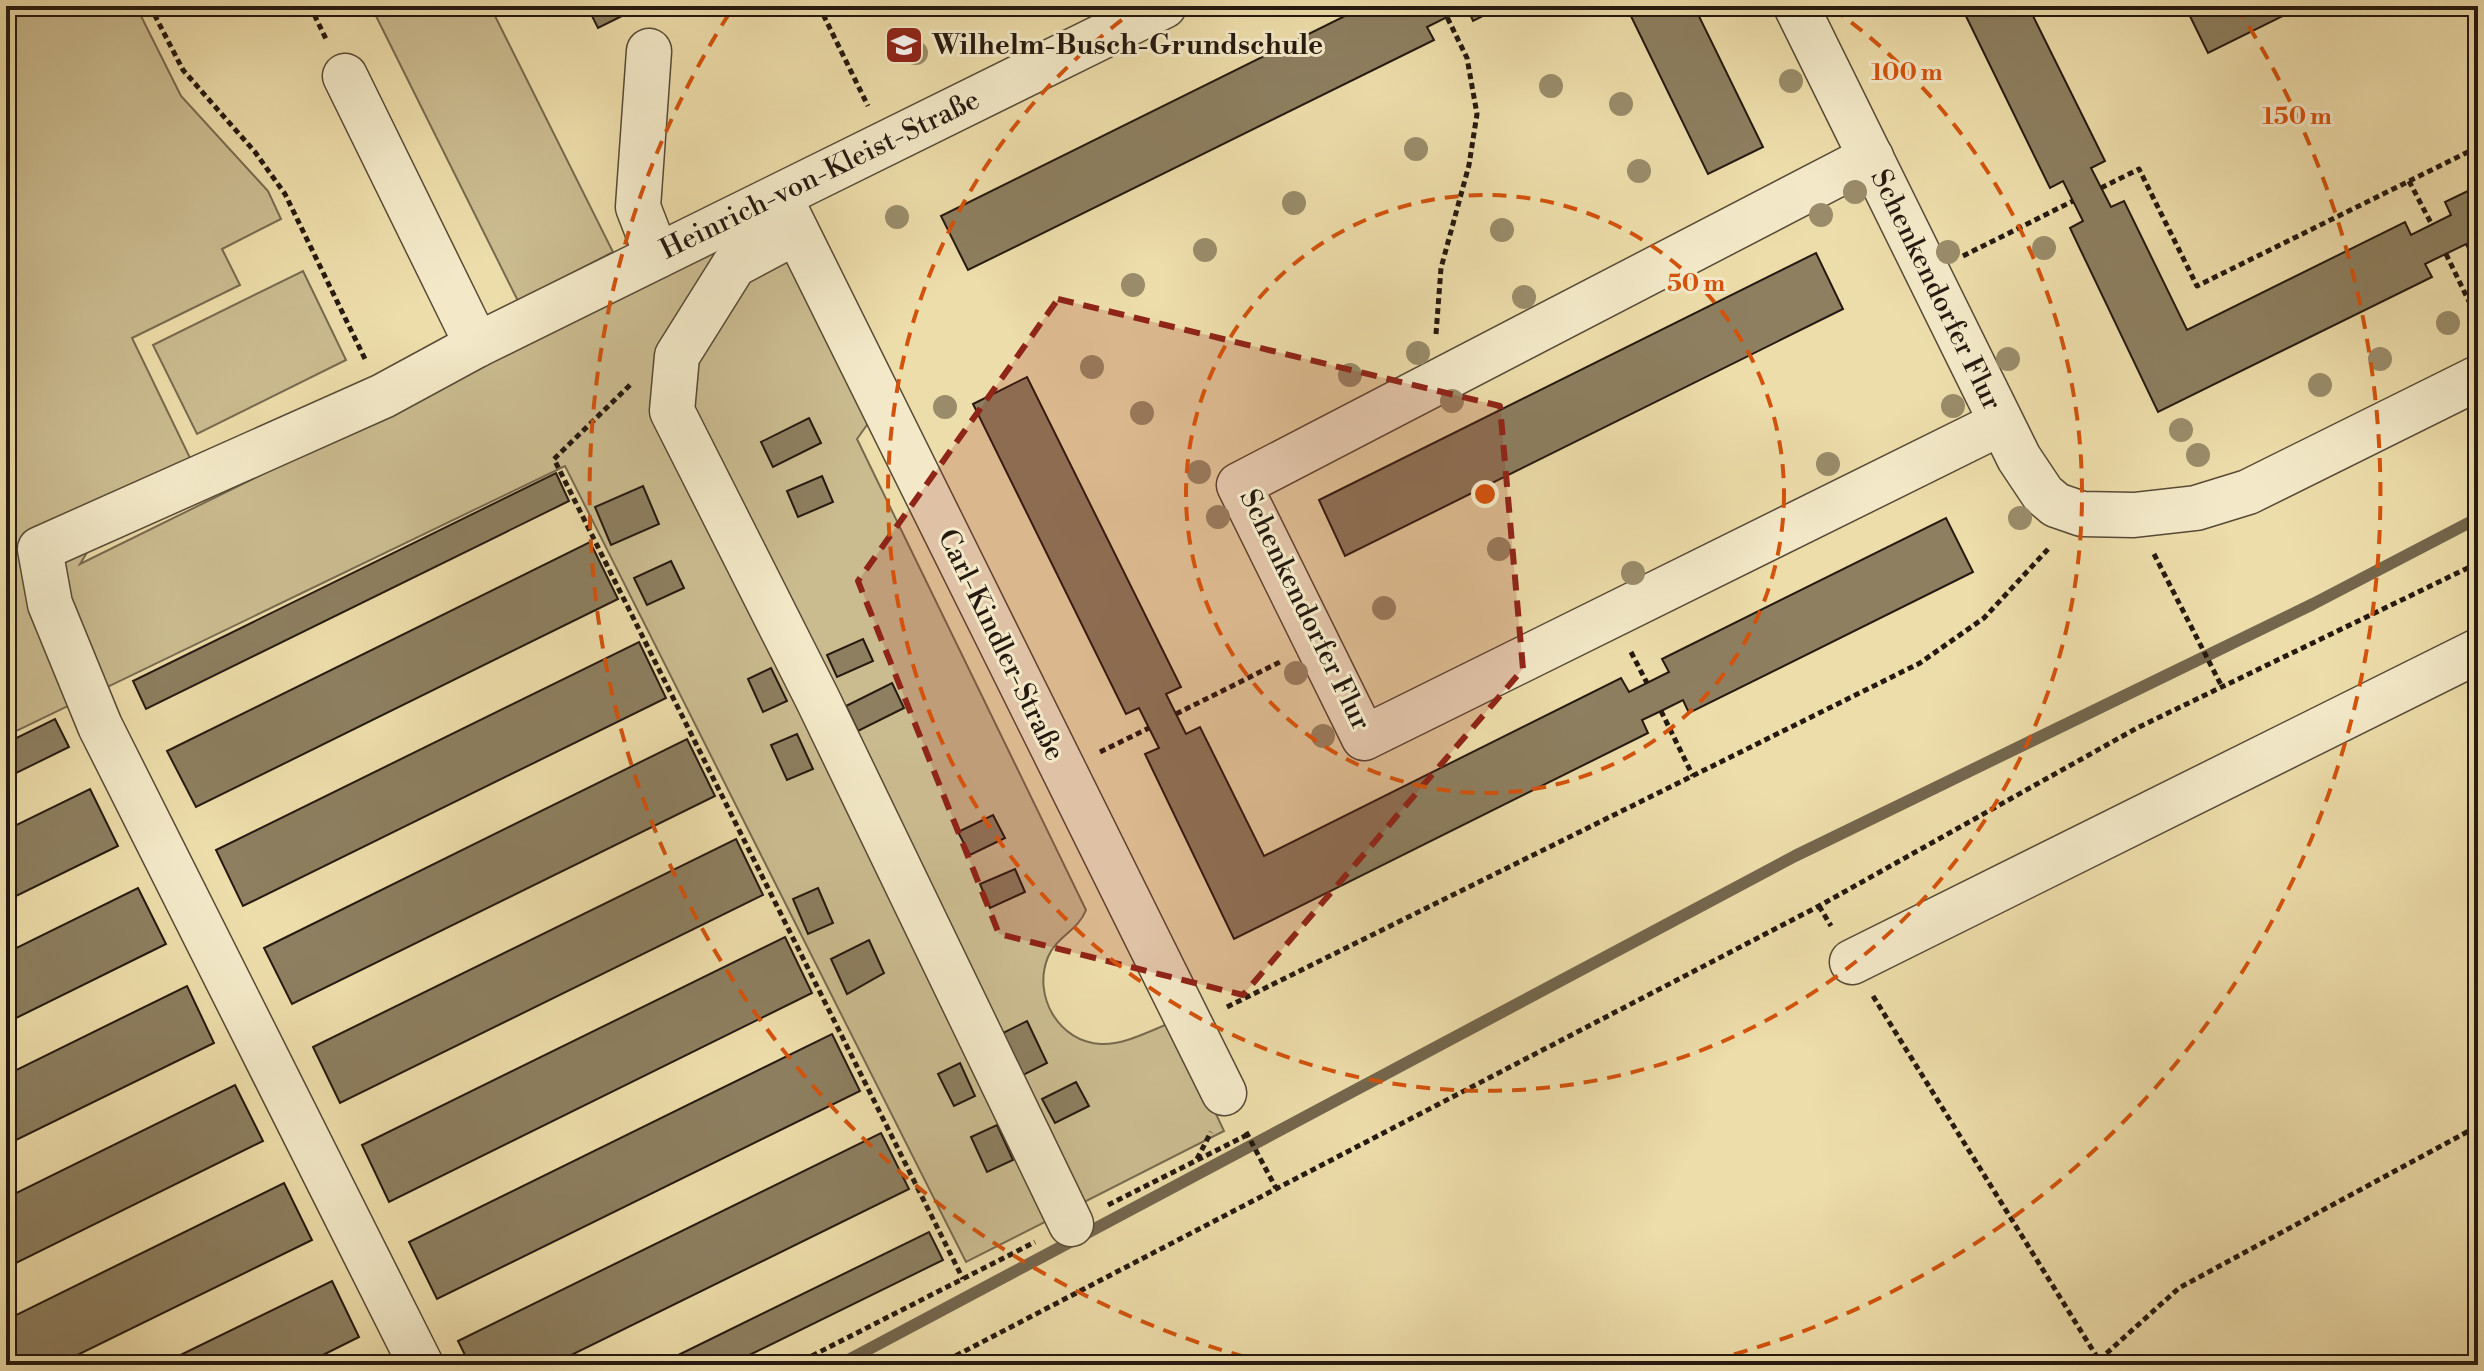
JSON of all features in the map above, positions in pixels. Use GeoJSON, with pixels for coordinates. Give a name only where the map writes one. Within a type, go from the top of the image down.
{"type":"FeatureCollection","features":[{"type":"Feature","properties":{"kind":"street","name":"Heinrich-von-Kleist-Straße"},"geometry":{"type":"LineString","coordinates":[[421,1365],[100,726],[50,604],[40,549],[383,396],[477,345],[657,256],[787,214],[886,143],[1164,6]]}},
{"type":"Feature","properties":{"kind":"street","name":"Schenkendorfer Flur"},"geometry":{"type":"LineString","coordinates":[[1796,6],[2001,423],[2043,494],[2056,505],[2082,514],[2134,515],[2196,508],[2248,492],[2478,378]]}},
{"type":"Feature","properties":{"kind":"street"},"geometry":{"type":"LineString","coordinates":[[649,51],[638,207],[657,256]]}},
{"type":"Feature","properties":{"kind":"street"},"geometry":{"type":"LineString","coordinates":[[345,76],[477,345]]}},
{"type":"Feature","properties":{"kind":"street","name":"Schenkendorfer Flur"},"geometry":{"type":"LineString","coordinates":[[1871,157],[1239,485],[1364,738],[2001,423]]}},
{"type":"Feature","properties":{"kind":"street"},"geometry":{"type":"LineString","coordinates":[[787,214],[734,265],[677,356],[672,411],[817,698],[1071,1224]]}},
{"type":"Feature","properties":{"kind":"street","name":"Carl-Kindler-Straße"},"geometry":{"type":"LineString","coordinates":[[787,214],[1224,1093]]}},
{"type":"Feature","properties":{"kind":"street"},"geometry":{"type":"LineString","coordinates":[[1852,962],[2478,651]]}},
{"type":"Feature","properties":{"kind":"path"},"geometry":{"type":"LineString","coordinates":[[150,6],[183,70],[255,152],[285,194],[383,396]]}},
{"type":"Feature","properties":{"kind":"path"},"geometry":{"type":"LineString","coordinates":[[819,6],[886,143]]}},
{"type":"Feature","properties":{"kind":"path"},"geometry":{"type":"LineString","coordinates":[[1442,379],[1436,307],[1441,268],[1469,165],[1477,114],[1467,58],[1447,17]]}},
{"type":"Feature","properties":{"kind":"path"},"geometry":{"type":"LineString","coordinates":[[2101,188],[2139,169],[2197,286],[2478,147]]}},
{"type":"Feature","properties":{"kind":"path"},"geometry":{"type":"LineString","coordinates":[[2409,181],[2432,225]]}},
{"type":"Feature","properties":{"kind":"path"},"geometry":{"type":"LineString","coordinates":[[1928,273],[2073,201]]}},
{"type":"Feature","properties":{"kind":"path"},"geometry":{"type":"LineString","coordinates":[[2446,254],[2478,320]]}},
{"type":"Feature","properties":{"kind":"path"},"geometry":{"type":"LineString","coordinates":[[632,384],[554,459],[963,1279]]}},
{"type":"Feature","properties":{"kind":"path"},"geometry":{"type":"LineString","coordinates":[[1190,1025],[1920,663],[1960,638],[2014,589],[2082,514]]}},
{"type":"Feature","properties":{"kind":"path"},"geometry":{"type":"LineString","coordinates":[[2134,515],[2221,685]]}},
{"type":"Feature","properties":{"kind":"path"},"geometry":{"type":"LineString","coordinates":[[938,1365],[1805,913],[2221,685],[2478,563]]}},
{"type":"Feature","properties":{"kind":"path"},"geometry":{"type":"LineString","coordinates":[[1176,714],[1317,644]]}},
{"type":"Feature","properties":{"kind":"path"},"geometry":{"type":"LineString","coordinates":[[1661,711],[1693,776]]}},
{"type":"Feature","properties":{"kind":"path"},"geometry":{"type":"LineString","coordinates":[[1063,770],[1149,728]]}},
{"type":"Feature","properties":{"kind":"path"},"geometry":{"type":"LineString","coordinates":[[1852,962],[2100,1363],[2179,1288],[2478,1126]]}},
{"type":"Feature","properties":{"kind":"path"},"geometry":{"type":"LineString","coordinates":[[794,1365],[1249,1137],[1276,1188]]}},
{"type":"Feature","properties":{"kind":"highlighted area"},"geometry":{"type":"Polygon","coordinates":[[[1058,299],[1500,406],[1523,669],[1243,995],[999,934],[858,581],[1058,299]]]}},
{"type":"Feature","properties":{"kind":"shaded area"},"geometry":{"type":"Polygon","coordinates":[[[6,6],[136,6],[181,96],[268,191],[281,219],[222,249],[240,285],[132,338],[192,462],[119,500],[80,564],[732,243],[755,244],[800,268],[874,415],[857,439],[1086,910],[1048,957],[1044,987],[1053,1014],[1073,1035],[1101,1044],[1129,1040],[1173,1022],[1224,1131],[966,1262],[565,466],[6,736],[6,6]]]}},
{"type":"Feature","properties":{"kind":"shaded area"},"geometry":{"type":"Polygon","coordinates":[[[371,6],[490,6],[613,252],[518,301],[371,6]]]}},
{"type":"Feature","properties":{"kind":"shaded area"},"geometry":{"type":"Polygon","coordinates":[[[303,271],[346,360],[197,434],[153,345],[303,271]]]}},
{"type":"Feature","properties":{"kind":"building"},"geometry":{"type":"Polygon","coordinates":[[[587,6],[642,6],[598,28],[587,6]]]}},
{"type":"Feature","properties":{"kind":"building"},"geometry":{"type":"Polygon","coordinates":[[[1365,6],[1503,6],[1473,21],[1467,7],[1427,27],[1434,40],[968,270],[941,216],[1365,6]]]}},
{"type":"Feature","properties":{"kind":"building"},"geometry":{"type":"Polygon","coordinates":[[[1626,6],[1694,6],[1763,147],[1708,174],[1626,6]]]}},
{"type":"Feature","properties":{"kind":"building"},"geometry":{"type":"Polygon","coordinates":[[[1961,6],[2028,6],[2105,161],[2091,168],[2111,207],[2124,201],[2187,330],[2405,222],[2411,235],[2451,215],[2445,202],[2478,186],[2478,254],[2472,257],[2466,244],[2425,264],[2432,277],[2158,412],[2070,228],[2083,221],[2063,181],[2050,188],[1961,6]]]}},
{"type":"Feature","properties":{"kind":"building"},"geometry":{"type":"Polygon","coordinates":[[[2185,6],[2303,6],[2208,53],[2185,6]]]}},
{"type":"Feature","properties":{"kind":"building"},"geometry":{"type":"Polygon","coordinates":[[[1816,253],[1843,309],[1345,556],[1319,500],[1816,253]]]}},
{"type":"Feature","properties":{"kind":"building"},"geometry":{"type":"Polygon","coordinates":[[[1027,377],[1181,687],[1166,694],[1186,734],[1200,727],[1264,856],[1621,678],[1629,692],[1669,672],[1662,659],[1946,518],[1973,572],[1689,713],[1683,700],[1642,720],[1648,733],[1234,939],[1145,754],[1159,748],[1139,708],[1126,714],[973,404],[1027,377]]]}},
{"type":"Feature","properties":{"kind":"building"},"geometry":{"type":"Polygon","coordinates":[[[809,418],[821,443],[773,467],[761,442],[809,418]]]}},
{"type":"Feature","properties":{"kind":"building"},"geometry":{"type":"Polygon","coordinates":[[[556,473],[569,501],[146,709],[133,681],[556,473]]]}},
{"type":"Feature","properties":{"kind":"building"},"geometry":{"type":"Polygon","coordinates":[[[822,476],[833,502],[798,517],[787,491],[822,476]]]}},
{"type":"Feature","properties":{"kind":"building"},"geometry":{"type":"Polygon","coordinates":[[[643,486],[659,524],[611,545],[595,507],[643,486]]]}},
{"type":"Feature","properties":{"kind":"building"},"geometry":{"type":"Polygon","coordinates":[[[590,542],[618,599],[196,807],[167,751],[590,542]]]}},
{"type":"Feature","properties":{"kind":"building"},"geometry":{"type":"Polygon","coordinates":[[[671,561],[684,588],[647,605],[634,578],[671,561]]]}},
{"type":"Feature","properties":{"kind":"building"},"geometry":{"type":"Polygon","coordinates":[[[863,639],[873,661],[837,677],[827,655],[863,639]]]}},
{"type":"Feature","properties":{"kind":"building"},"geometry":{"type":"Polygon","coordinates":[[[639,642],[666,698],[243,906],[216,850],[639,642]]]}},
{"type":"Feature","properties":{"kind":"building"},"geometry":{"type":"Polygon","coordinates":[[[771,668],[787,701],[763,712],[748,679],[771,668]]]}},
{"type":"Feature","properties":{"kind":"building"},"geometry":{"type":"Polygon","coordinates":[[[892,683],[904,708],[858,731],[846,706],[892,683]]]}},
{"type":"Feature","properties":{"kind":"building"},"geometry":{"type":"Polygon","coordinates":[[[55,719],[69,747],[6,778],[6,743],[55,719]]]}},
{"type":"Feature","properties":{"kind":"building"},"geometry":{"type":"Polygon","coordinates":[[[797,734],[813,769],[787,780],[771,745],[797,734]]]}},
{"type":"Feature","properties":{"kind":"building"},"geometry":{"type":"Polygon","coordinates":[[[687,739],[715,796],[292,1004],[264,948],[687,739]]]}},
{"type":"Feature","properties":{"kind":"building"},"geometry":{"type":"Polygon","coordinates":[[[90,789],[118,846],[6,901],[6,830],[90,789]]]}},
{"type":"Feature","properties":{"kind":"building"},"geometry":{"type":"Polygon","coordinates":[[[993,815],[1005,838],[970,855],[958,832],[993,815]]]}},
{"type":"Feature","properties":{"kind":"building"},"geometry":{"type":"Polygon","coordinates":[[[736,839],[763,895],[340,1103],[313,1047],[736,839]]]}},
{"type":"Feature","properties":{"kind":"building"},"geometry":{"type":"Polygon","coordinates":[[[1015,869],[1025,892],[990,908],[980,884],[1015,869]]]}},
{"type":"Feature","properties":{"kind":"building"},"geometry":{"type":"Polygon","coordinates":[[[138,888],[166,944],[6,1023],[6,953],[138,888]]]}},
{"type":"Feature","properties":{"kind":"building"},"geometry":{"type":"Polygon","coordinates":[[[818,888],[833,923],[808,934],[793,899],[818,888]]]}},
{"type":"Feature","properties":{"kind":"building"},"geometry":{"type":"Polygon","coordinates":[[[785,937],[812,993],[389,1202],[362,1145],[785,937]]]}},
{"type":"Feature","properties":{"kind":"building"},"geometry":{"type":"Polygon","coordinates":[[[869,940],[884,973],[847,994],[831,959],[869,940]]]}},
{"type":"Feature","properties":{"kind":"building"},"geometry":{"type":"Polygon","coordinates":[[[187,986],[214,1043],[6,1145],[6,1075],[187,986]]]}},
{"type":"Feature","properties":{"kind":"building"},"geometry":{"type":"Polygon","coordinates":[[[1027,1021],[1047,1063],[1011,1081],[991,1039],[1027,1021]]]}},
{"type":"Feature","properties":{"kind":"building"},"geometry":{"type":"Polygon","coordinates":[[[832,1034],[860,1091],[437,1299],[409,1242],[832,1034]]]}},
{"type":"Feature","properties":{"kind":"building"},"geometry":{"type":"Polygon","coordinates":[[[960,1063],[975,1096],[954,1106],[938,1074],[960,1063]]]}},
{"type":"Feature","properties":{"kind":"building"},"geometry":{"type":"Polygon","coordinates":[[[1076,1082],[1089,1106],[1055,1123],[1042,1099],[1076,1082]]]}},
{"type":"Feature","properties":{"kind":"building"},"geometry":{"type":"Polygon","coordinates":[[[235,1085],[263,1141],[6,1268],[6,1198],[235,1085]]]}},
{"type":"Feature","properties":{"kind":"building"},"geometry":{"type":"Polygon","coordinates":[[[997,1125],[1013,1160],[987,1172],[971,1137],[997,1125]]]}},
{"type":"Feature","properties":{"kind":"building"},"geometry":{"type":"Polygon","coordinates":[[[881,1133],[909,1189],[551,1365],[470,1365],[458,1341],[881,1133]]]}},
{"type":"Feature","properties":{"kind":"building"},"geometry":{"type":"Polygon","coordinates":[[[284,1183],[312,1240],[57,1365],[6,1365],[6,1320],[284,1183]]]}},
{"type":"Feature","properties":{"kind":"building"},"geometry":{"type":"Polygon","coordinates":[[[929,1232],[943,1260],[729,1365],[658,1365],[929,1232]]]}},
{"type":"Feature","properties":{"kind":"building"},"geometry":{"type":"Polygon","coordinates":[[[332,1281],[359,1337],[303,1365],[160,1365],[332,1281]]]}},
{"type":"Feature","properties":{"kind":"waterway"},"geometry":{"type":"LineString","coordinates":[[839,1365],[1795,856],[2313,604],[2478,518]]}},
{"type":"Feature","properties":{"kind":"place","name":"Wilhelm-Busch-Grundschule"},"geometry":{"type":"Point","coordinates":[904,45]}}]}
